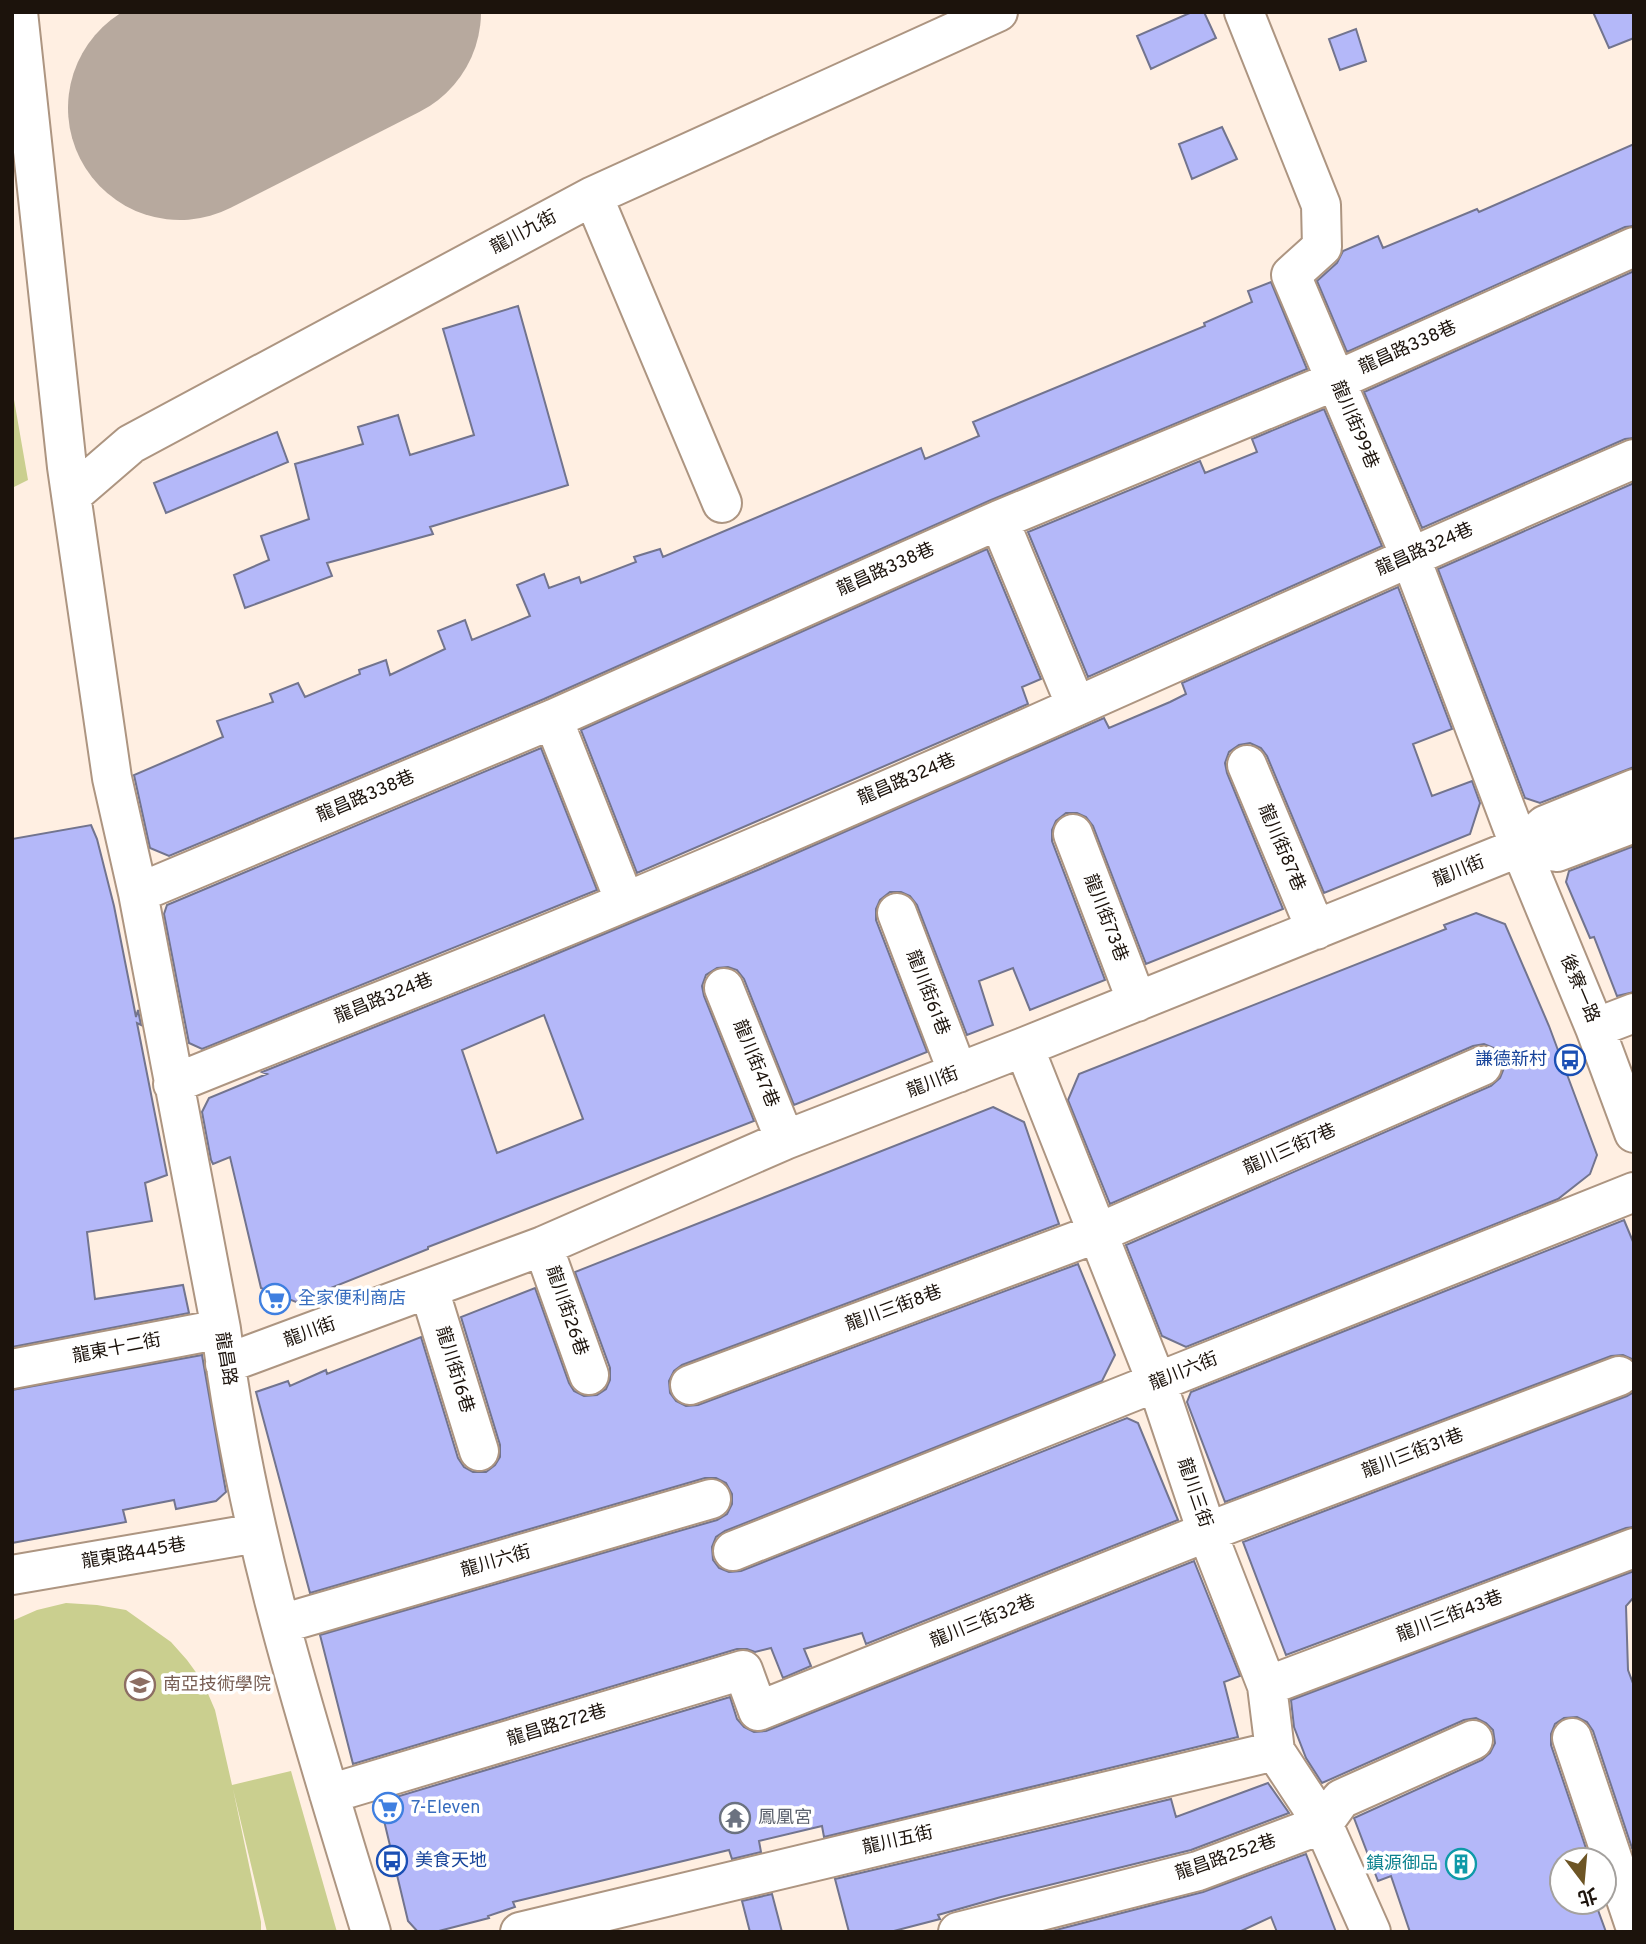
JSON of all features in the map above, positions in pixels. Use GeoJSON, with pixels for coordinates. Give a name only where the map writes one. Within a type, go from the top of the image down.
{"type":"FeatureCollection","features":[{"type":"Feature","properties":{"kind":"street","name":"龍昌路"},"geometry":{"type":"LineString","coordinates":[[19,12],[66,453],[112,778],[138,893],[257,1533],[329,1794],[371,1932]]}},
{"type":"Feature","properties":{"kind":"street","name":"龍川九街"},"geometry":{"type":"LineString","coordinates":[[73,494],[131,444],[593,196],[998,12]]}},
{"type":"Feature","properties":{"kind":"street","name":"龍川街99巷"},"geometry":{"type":"LineString","coordinates":[[1244,12],[1321,205],[1322,247],[1291,275],[1410,556],[1520,847]]}},
{"type":"Feature","properties":{"kind":"street"},"geometry":{"type":"LineString","coordinates":[[593,196],[722,503]]}},
{"type":"Feature","properties":{"kind":"street","name":"龍昌路338巷"},"geometry":{"type":"LineString","coordinates":[[138,893],[552,719],[999,520],[1335,381],[1634,247]]}},
{"type":"Feature","properties":{"kind":"street","name":"龍昌路324巷"},"geometry":{"type":"LineString","coordinates":[[173,1084],[625,902],[1634,459]]}},
{"type":"Feature","properties":{"kind":"street"},"geometry":{"type":"LineString","coordinates":[[999,520],[1076,706]]}},
{"type":"Feature","properties":{"kind":"street"},"geometry":{"type":"LineString","coordinates":[[552,719],[625,902]]}},
{"type":"Feature","properties":{"kind":"street","name":"龍川街87巷"},"geometry":{"type":"LineString","coordinates":[[1247,765],[1316,930]]}},
{"type":"Feature","properties":{"kind":"street","name":"龍川街"},"geometry":{"type":"LineString","coordinates":[[223,1347],[429,1289],[543,1246],[785,1140],[1137,1002],[1520,847],[1545,825],[1634,789]]}},
{"type":"Feature","properties":{"kind":"street"},"geometry":{"type":"LineString","coordinates":[[1520,847],[1557,852],[1634,822]]}},
{"type":"Feature","properties":{"kind":"street","name":"龍川街73巷"},"geometry":{"type":"LineString","coordinates":[[1073,834],[1137,1002]]}},
{"type":"Feature","properties":{"kind":"street","name":"後寮一路"},"geometry":{"type":"LineString","coordinates":[[1520,847],[1595,1028],[1634,1133]]}},
{"type":"Feature","properties":{"kind":"street","name":"龍川街61巷"},"geometry":{"type":"LineString","coordinates":[[897,913],[958,1073]]}},
{"type":"Feature","properties":{"kind":"street","name":"龍川街47巷"},"geometry":{"type":"LineString","coordinates":[[724,988],[785,1140]]}},
{"type":"Feature","properties":{"kind":"street"},"geometry":{"type":"LineString","coordinates":[[1595,1028],[1634,1013]]}},
{"type":"Feature","properties":{"kind":"street","name":"龍川三街"},"geometry":{"type":"LineString","coordinates":[[1024,1047],[1157,1383],[1207,1532],[1267,1686],[1275,1751],[1323,1824],[1371,1932]]}},
{"type":"Feature","properties":{"kind":"street","name":"龍川三街7巷"},"geometry":{"type":"LineString","coordinates":[[1098,1233],[1482,1066]]}},
{"type":"Feature","properties":{"kind":"street","name":"龍川六街"},"geometry":{"type":"LineString","coordinates":[[733,1551],[1634,1192]]}},
{"type":"Feature","properties":{"kind":"street","name":"龍川三街8巷"},"geometry":{"type":"LineString","coordinates":[[690,1385],[1098,1233]]}},
{"type":"Feature","properties":{"kind":"street","name":"龍川街26巷"},"geometry":{"type":"LineString","coordinates":[[543,1246],[589,1376]]}},
{"type":"Feature","properties":{"kind":"street","name":"龍川街16巷"},"geometry":{"type":"LineString","coordinates":[[429,1289],[479,1451]]}},
{"type":"Feature","properties":{"kind":"street","name":"龍東十二街"},"geometry":{"type":"LineString","coordinates":[[12,1369],[223,1347]]}},
{"type":"Feature","properties":{"kind":"street","name":"龍川三街31巷"},"geometry":{"type":"LineString","coordinates":[[1207,1532],[1619,1377]]}},
{"type":"Feature","properties":{"kind":"street","name":"龍川六街"},"geometry":{"type":"LineString","coordinates":[[281,1624],[711,1499]]}},
{"type":"Feature","properties":{"kind":"street","name":"龍川三街32巷"},"geometry":{"type":"LineString","coordinates":[[758,1711],[1207,1532]]}},
{"type":"Feature","properties":{"kind":"street","name":"龍東路445巷"},"geometry":{"type":"LineString","coordinates":[[12,1575],[257,1533]]}},
{"type":"Feature","properties":{"kind":"street","name":"龍川三街43巷"},"geometry":{"type":"LineString","coordinates":[[1267,1686],[1634,1548]]}},
{"type":"Feature","properties":{"kind":"street","name":"龍昌路272巷"},"geometry":{"type":"LineString","coordinates":[[329,1794],[743,1670],[758,1711]]}},
{"type":"Feature","properties":{"kind":"street"},"geometry":{"type":"LineString","coordinates":[[1572,1738],[1634,1923]]}},
{"type":"Feature","properties":{"kind":"street"},"geometry":{"type":"LineString","coordinates":[[1323,1824],[1341,1799],[1473,1740]]}},
{"type":"Feature","properties":{"kind":"street","name":"龍川五街"},"geometry":{"type":"LineString","coordinates":[[520,1932],[1275,1751]]}},
{"type":"Feature","properties":{"kind":"street","name":"龍昌路252巷"},"geometry":{"type":"LineString","coordinates":[[958,1932],[1198,1871],[1323,1824]]}},
{"type":"Feature","properties":{"kind":"green space"},"geometry":{"type":"Polygon","coordinates":[[[12,388],[28,480],[12,488],[12,388]]]}},
{"type":"Feature","properties":{"kind":"green space","name":"南亞技術學院"},"geometry":{"type":"Polygon","coordinates":[[[66,1603],[126,1610],[171,1642],[203,1682],[215,1710],[232,1785],[291,1771],[337,1932],[267,1932],[233,1789],[261,1932],[12,1932],[12,1621],[37,1610],[66,1603]]]}},
{"type":"Feature","properties":{"kind":"building"},"geometry":{"type":"Polygon","coordinates":[[[1192,12],[1204,12],[1216,38],[1151,69],[1137,36],[1192,12]]]}},
{"type":"Feature","properties":{"kind":"building"},"geometry":{"type":"Polygon","coordinates":[[[1593,12],[1634,12],[1634,38],[1609,48],[1593,12]]]}},
{"type":"Feature","properties":{"kind":"building"},"geometry":{"type":"Polygon","coordinates":[[[1356,29],[1366,61],[1340,70],[1329,39],[1356,29]]]}},
{"type":"Feature","properties":{"kind":"building"},"geometry":{"type":"Polygon","coordinates":[[[1222,127],[1237,159],[1192,179],[1179,144],[1222,127]]]}},
{"type":"Feature","properties":{"kind":"building"},"geometry":{"type":"Polygon","coordinates":[[[1634,144],[1634,226],[1625,227],[1347,352],[1317,281],[1337,263],[1343,251],[1378,236],[1383,248],[1477,209],[1479,212],[1634,144]]]}},
{"type":"Feature","properties":{"kind":"building"},"geometry":{"type":"Polygon","coordinates":[[[1634,271],[1634,438],[1625,439],[1422,528],[1364,392],[1634,271]]]}},
{"type":"Feature","properties":{"kind":"building"},"geometry":{"type":"Polygon","coordinates":[[[1271,282],[1307,369],[991,500],[544,699],[169,856],[150,848],[134,775],[223,737],[217,721],[273,702],[270,694],[298,683],[305,697],[360,674],[359,670],[386,660],[390,675],[445,649],[438,631],[465,620],[472,640],[530,616],[517,585],[544,574],[549,588],[579,577],[581,583],[636,562],[634,557],[660,549],[663,557],[921,448],[925,459],[979,436],[973,422],[1205,326],[1204,323],[1252,302],[1248,291],[1271,282]]]}},
{"type":"Feature","properties":{"kind":"building"},"geometry":{"type":"Polygon","coordinates":[[[518,306],[568,485],[430,527],[433,534],[327,563],[332,576],[245,608],[234,575],[269,560],[261,536],[309,519],[295,464],[363,444],[358,427],[398,415],[410,455],[474,435],[443,329],[518,306]]]}},
{"type":"Feature","properties":{"kind":"building"},"geometry":{"type":"Polygon","coordinates":[[[1324,409],[1382,546],[1088,677],[1028,532],[1200,461],[1205,473],[1257,452],[1252,439],[1324,409]]]}},
{"type":"Feature","properties":{"kind":"building"},"geometry":{"type":"Polygon","coordinates":[[[277,432],[288,462],[166,513],[154,483],[277,432]]]}},
{"type":"Feature","properties":{"kind":"building"},"geometry":{"type":"Polygon","coordinates":[[[1634,483],[1634,767],[1540,803],[1525,798],[1438,569],[1634,483]]]}},
{"type":"Feature","properties":{"kind":"building"},"geometry":{"type":"Polygon","coordinates":[[[987,549],[1041,679],[1022,687],[1028,704],[637,873],[581,730],[987,549]]]}},
{"type":"Feature","properties":{"kind":"building"},"geometry":{"type":"Polygon","coordinates":[[[1398,587],[1452,729],[1413,744],[1432,796],[1472,781],[1480,803],[1470,834],[1324,893],[1267,756],[1261,748],[1250,743],[1239,745],[1229,752],[1225,763],[1227,773],[1283,909],[1146,964],[1093,826],[1086,817],[1077,813],[1066,813],[1056,821],[1052,830],[1052,841],[1105,980],[1030,1010],[1013,968],[979,981],[993,1025],[967,1035],[917,905],[910,896],[901,892],[890,892],[880,900],[876,909],[876,920],[927,1052],[794,1105],[744,979],[737,970],[717,968],[706,975],[702,986],[704,996],[754,1121],[428,1247],[296,1302],[261,1288],[230,1157],[213,1164],[211,1160],[202,1112],[209,1098],[267,1074],[262,1072],[760,869],[1104,718],[1109,728],[1170,702],[1186,694],[1182,683],[1398,587]],[[544,1015],[462,1050],[497,1153],[583,1119],[544,1015]]]}},
{"type":"Feature","properties":{"kind":"building"},"geometry":{"type":"Polygon","coordinates":[[[541,748],[597,890],[202,1049],[189,1043],[164,914],[167,905],[541,748]]]}},
{"type":"Feature","properties":{"kind":"building"},"geometry":{"type":"Polygon","coordinates":[[[91,825],[114,906],[136,1017],[138,1010],[141,1025],[137,1023],[167,1175],[145,1183],[152,1221],[87,1232],[95,1299],[183,1285],[189,1313],[12,1347],[12,839],[91,825]]]}},
{"type":"Feature","properties":{"kind":"building"},"geometry":{"type":"Polygon","coordinates":[[[1634,846],[1634,992],[1617,996],[1594,937],[1590,938],[1566,882],[1569,871],[1634,846]]]}},
{"type":"Feature","properties":{"kind":"building"},"geometry":{"type":"Polygon","coordinates":[[[1476,913],[1505,924],[1549,1026],[1597,1155],[1590,1174],[1558,1199],[1186,1347],[1162,1336],[1126,1245],[1491,1086],[1500,1078],[1504,1068],[1502,1058],[1494,1048],[1484,1044],[1473,1046],[1110,1204],[1068,1100],[1079,1074],[1446,929],[1444,925],[1476,913]]]}},
{"type":"Feature","properties":{"kind":"building"},"geometry":{"type":"Polygon","coordinates":[[[993,1107],[1024,1122],[1059,1224],[682,1365],[674,1371],[669,1381],[670,1393],[676,1401],[686,1406],[698,1405],[1078,1264],[1115,1355],[1102,1381],[725,1531],[716,1537],[712,1547],[713,1560],[719,1568],[729,1572],[741,1571],[1127,1418],[1138,1423],[1178,1520],[866,1644],[862,1633],[804,1649],[811,1666],[783,1678],[771,1648],[755,1652],[737,1649],[353,1764],[320,1635],[717,1520],[727,1514],[732,1504],[732,1494],[726,1483],[716,1478],[705,1478],[310,1593],[256,1392],[288,1381],[290,1386],[326,1370],[327,1374],[421,1337],[458,1458],[464,1467],[473,1472],[486,1472],[500,1457],[500,1445],[461,1317],[535,1288],[569,1383],[574,1391],[584,1396],[597,1395],[606,1389],[610,1380],[610,1368],[575,1272],[993,1107]]]}},
{"type":"Feature","properties":{"kind":"building"},"geometry":{"type":"Polygon","coordinates":[[[1624,1220],[1634,1244],[1634,1360],[1623,1355],[1611,1356],[1225,1502],[1187,1402],[1191,1392],[1624,1220]]]}},
{"type":"Feature","properties":{"kind":"building"},"geometry":{"type":"Polygon","coordinates":[[[202,1355],[226,1492],[216,1501],[176,1509],[174,1500],[123,1510],[126,1522],[12,1543],[12,1390],[202,1355]]]}},
{"type":"Feature","properties":{"kind":"building"},"geometry":{"type":"Polygon","coordinates":[[[1634,1392],[1634,1527],[1286,1655],[1243,1542],[1634,1392]]]}},
{"type":"Feature","properties":{"kind":"building"},"geometry":{"type":"Polygon","coordinates":[[[1194,1561],[1240,1676],[1224,1682],[1238,1737],[824,1837],[822,1826],[759,1841],[761,1852],[732,1859],[729,1850],[513,1902],[515,1907],[488,1916],[489,1918],[435,1932],[418,1932],[408,1921],[381,1808],[386,1800],[730,1697],[737,1719],[744,1727],[754,1732],[766,1731],[1194,1561]]]}},
{"type":"Feature","properties":{"kind":"building"},"geometry":{"type":"Polygon","coordinates":[[[1634,1571],[1634,1597],[1626,1606],[1628,1670],[1634,1686],[1634,1847],[1632,1848],[1593,1731],[1587,1722],[1577,1717],[1564,1718],[1555,1724],[1551,1734],[1551,1745],[1585,1846],[1548,1846],[1548,1916],[1600,1916],[1606,1932],[1410,1932],[1391,1876],[1378,1881],[1354,1818],[1482,1760],[1490,1753],[1495,1743],[1493,1730],[1476,1718],[1464,1720],[1322,1783],[1306,1758],[1294,1727],[1291,1700],[1634,1571]]]}},
{"type":"Feature","properties":{"kind":"building"},"geometry":{"type":"Polygon","coordinates":[[[1268,1783],[1289,1813],[1191,1850],[1001,1897],[938,1915],[940,1919],[890,1932],[849,1932],[835,1879],[1171,1799],[1176,1817],[1268,1783]]]}},
{"type":"Feature","properties":{"kind":"building"},"geometry":{"type":"Polygon","coordinates":[[[1306,1854],[1336,1932],[1277,1932],[1271,1917],[1239,1932],[1048,1932],[1203,1892],[1306,1854]]]}},
{"type":"Feature","properties":{"kind":"building"},"geometry":{"type":"Polygon","coordinates":[[[772,1894],[782,1932],[750,1932],[742,1901],[772,1894]]]}},
{"type":"Feature","properties":{"kind":"runway"},"geometry":{"type":"LineString","coordinates":[[180,108],[369,12]]}},
{"type":"Feature","properties":{"kind":"place","name":"謙德新村"},"geometry":{"type":"Point","coordinates":[1570,1060]}},
{"type":"Feature","properties":{"kind":"place","name":"全家便利商店"},"geometry":{"type":"Point","coordinates":[275,1299]}},
{"type":"Feature","properties":{"kind":"place","name":"南亞技術學院"},"geometry":{"type":"Point","coordinates":[140,1685]}},
{"type":"Feature","properties":{"kind":"place","name":"7-Eleven"},"geometry":{"type":"Point","coordinates":[388,1808]}},
{"type":"Feature","properties":{"kind":"place","name":"鳳凰宮"},"geometry":{"type":"Point","coordinates":[735,1818]}},
{"type":"Feature","properties":{"kind":"place","name":"美食天地"},"geometry":{"type":"Point","coordinates":[392,1861]}},
{"type":"Feature","properties":{"kind":"place","name":"鎮源御品"},"geometry":{"type":"Point","coordinates":[1461,1864]}}]}
